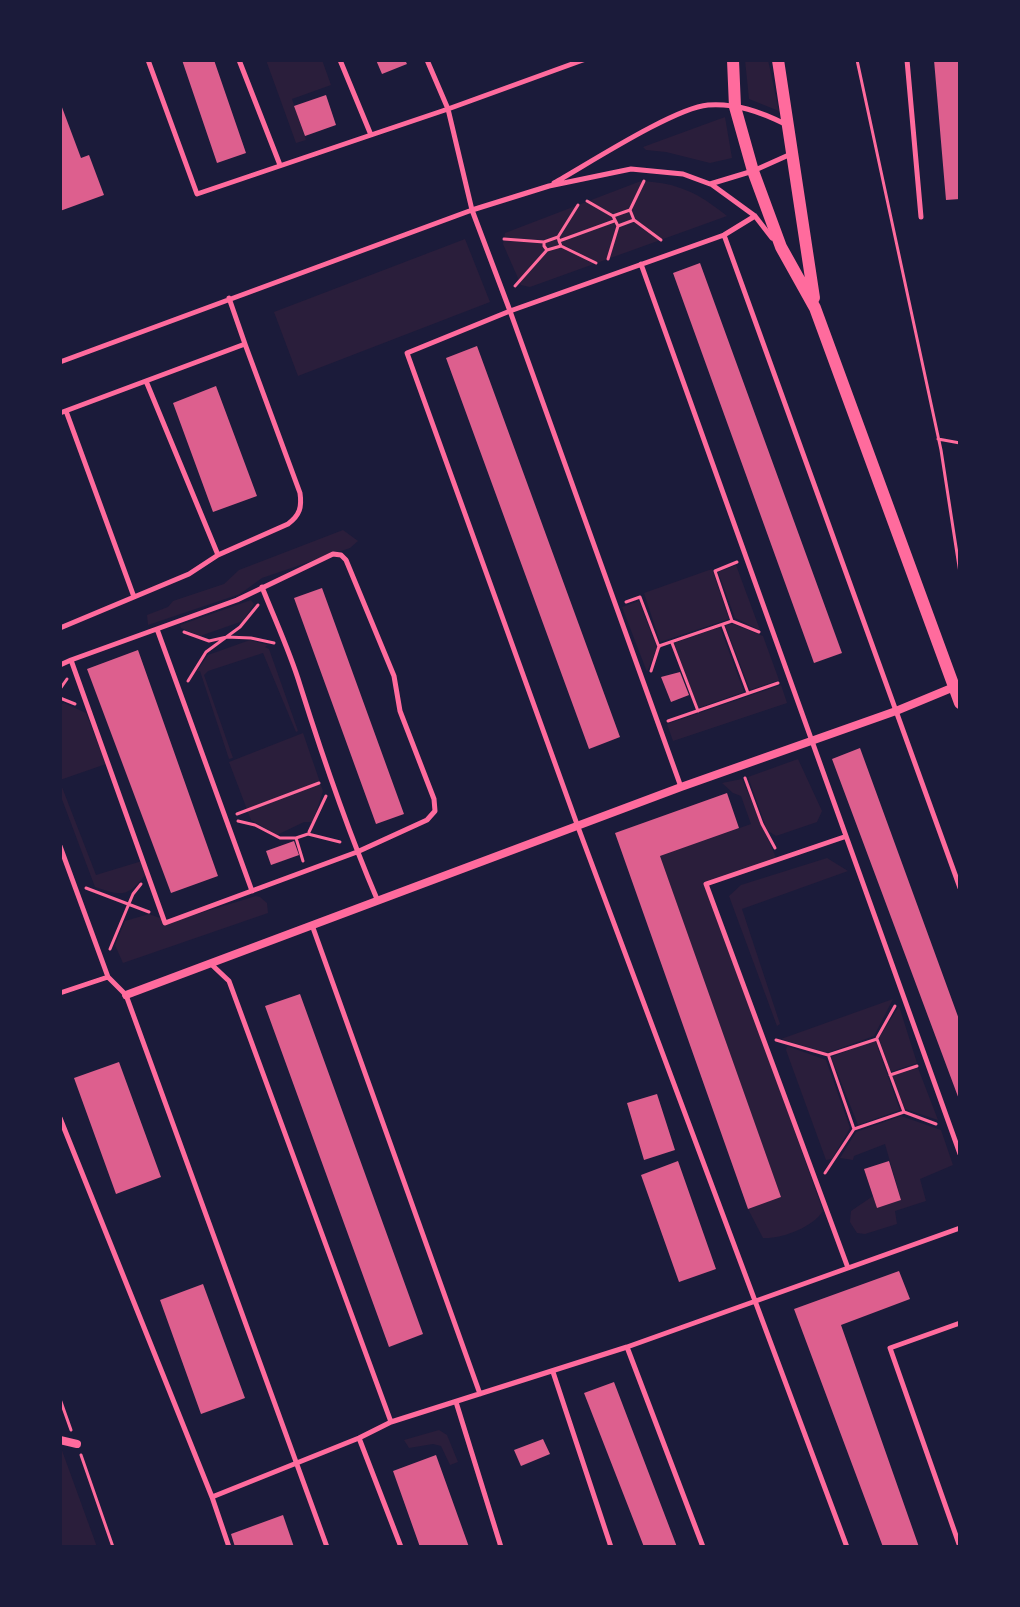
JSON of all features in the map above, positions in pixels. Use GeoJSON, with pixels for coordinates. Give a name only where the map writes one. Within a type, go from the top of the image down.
{"type":"FeatureCollection","features":[{"type":"Feature","properties":{"kind":"street"},"geometry":{"type":"LineString","coordinates":[[733,60],[735,107],[753,171],[781,247],[815,308],[960,703]]}},
{"type":"Feature","properties":{"kind":"street"},"geometry":{"type":"LineString","coordinates":[[778,60],[815,308]]}},
{"type":"Feature","properties":{"kind":"street"},"geometry":{"type":"LineString","coordinates":[[126,995],[377,899],[896,711],[954,687]]}},
{"type":"Feature","properties":{"kind":"street"},"geometry":{"type":"LineString","coordinates":[[60,1440],[77,1444]]}},
{"type":"Feature","properties":{"kind":"lane"},"geometry":{"type":"LineString","coordinates":[[148,60],[197,194],[583,60]]}},
{"type":"Feature","properties":{"kind":"lane"},"geometry":{"type":"LineString","coordinates":[[239,60],[280,165]]}},
{"type":"Feature","properties":{"kind":"lane"},"geometry":{"type":"LineString","coordinates":[[340,60],[371,135]]}},
{"type":"Feature","properties":{"kind":"lane"},"geometry":{"type":"LineString","coordinates":[[427,60],[448,109],[472,210],[681,787]]}},
{"type":"Feature","properties":{"kind":"lane"},"geometry":{"type":"LineString","coordinates":[[907,60],[921,217]]}},
{"type":"Feature","properties":{"kind":"lane"},"geometry":{"type":"LineString","coordinates":[[549,186],[678,114],[707,105],[761,112],[790,127]]}},
{"type":"Feature","properties":{"kind":"lane"},"geometry":{"type":"LineString","coordinates":[[710,184],[753,171],[792,154]]}},
{"type":"Feature","properties":{"kind":"lane"},"geometry":{"type":"LineString","coordinates":[[60,362],[472,210],[549,186],[631,169],[683,174],[710,184],[755,216],[781,247]]}},
{"type":"Feature","properties":{"kind":"lane"},"geometry":{"type":"LineString","coordinates":[[755,216],[724,235],[510,311],[407,353],[578,827],[847,1547]]}},
{"type":"Feature","properties":{"kind":"lane"},"geometry":{"type":"LineString","coordinates":[[724,235],[960,888]]}},
{"type":"Feature","properties":{"kind":"lane"},"geometry":{"type":"LineString","coordinates":[[641,264],[960,1154]]}},
{"type":"Feature","properties":{"kind":"lane"},"geometry":{"type":"LineString","coordinates":[[60,628],[189,574],[218,555],[288,524],[297,516],[301,505],[298,489],[229,298]]}},
{"type":"Feature","properties":{"kind":"lane"},"geometry":{"type":"LineString","coordinates":[[134,597],[63,412],[245,344]]}},
{"type":"Feature","properties":{"kind":"lane"},"geometry":{"type":"LineString","coordinates":[[146,381],[218,555]]}},
{"type":"Feature","properties":{"kind":"lane"},"geometry":{"type":"LineString","coordinates":[[60,665],[71,660],[237,600],[333,554],[344,557],[394,676],[400,711],[434,799],[435,811],[427,820],[357,852],[165,923],[71,660]]}},
{"type":"Feature","properties":{"kind":"lane"},"geometry":{"type":"LineString","coordinates":[[262,587],[333,787],[377,899]]}},
{"type":"Feature","properties":{"kind":"lane"},"geometry":{"type":"LineString","coordinates":[[157,629],[252,891]]}},
{"type":"Feature","properties":{"kind":"lane"},"geometry":{"type":"LineString","coordinates":[[844,837],[706,884],[848,1268]]}},
{"type":"Feature","properties":{"kind":"lane"},"geometry":{"type":"LineString","coordinates":[[60,846],[108,977],[126,995],[327,1547]]}},
{"type":"Feature","properties":{"kind":"lane"},"geometry":{"type":"LineString","coordinates":[[312,925],[480,1394]]}},
{"type":"Feature","properties":{"kind":"lane"},"geometry":{"type":"LineString","coordinates":[[210,963],[229,981],[391,1422]]}},
{"type":"Feature","properties":{"kind":"lane"},"geometry":{"type":"LineString","coordinates":[[60,993],[108,977]]}},
{"type":"Feature","properties":{"kind":"lane"},"geometry":{"type":"LineString","coordinates":[[60,1118],[212,1497],[229,1547]]}},
{"type":"Feature","properties":{"kind":"lane"},"geometry":{"type":"LineString","coordinates":[[212,1497],[391,1422],[627,1347],[960,1228]]}},
{"type":"Feature","properties":{"kind":"lane"},"geometry":{"type":"LineString","coordinates":[[960,1323],[890,1348],[960,1547]]}},
{"type":"Feature","properties":{"kind":"lane"},"geometry":{"type":"LineString","coordinates":[[627,1347],[703,1547]]}},
{"type":"Feature","properties":{"kind":"lane"},"geometry":{"type":"LineString","coordinates":[[553,1372],[611,1547]]}},
{"type":"Feature","properties":{"kind":"lane"},"geometry":{"type":"LineString","coordinates":[[456,1402],[501,1547]]}},
{"type":"Feature","properties":{"kind":"lane"},"geometry":{"type":"LineString","coordinates":[[359,1438],[401,1547]]}},
{"type":"Feature","properties":{"kind":"path"},"geometry":{"type":"LineString","coordinates":[[857,60],[938,439],[960,573]]}},
{"type":"Feature","properties":{"kind":"path"},"geometry":{"type":"LineString","coordinates":[[515,286],[559,241],[630,210],[644,181]]}},
{"type":"Feature","properties":{"kind":"path"},"geometry":{"type":"LineString","coordinates":[[587,201],[614,218],[618,226],[608,259]]}},
{"type":"Feature","properties":{"kind":"path"},"geometry":{"type":"LineString","coordinates":[[559,241],[578,205]]}},
{"type":"Feature","properties":{"kind":"path"},"geometry":{"type":"LineString","coordinates":[[630,210],[634,220],[661,240]]}},
{"type":"Feature","properties":{"kind":"path"},"geometry":{"type":"LineString","coordinates":[[618,226],[634,220]]}},
{"type":"Feature","properties":{"kind":"path"},"geometry":{"type":"LineString","coordinates":[[504,239],[559,241],[596,263]]}},
{"type":"Feature","properties":{"kind":"path"},"geometry":{"type":"LineString","coordinates":[[544,242],[547,250]]}},
{"type":"Feature","properties":{"kind":"path"},"geometry":{"type":"LineString","coordinates":[[938,439],[960,443]]}},
{"type":"Feature","properties":{"kind":"path"},"geometry":{"type":"LineString","coordinates":[[732,621],[715,571],[746,559]]}},
{"type":"Feature","properties":{"kind":"path"},"geometry":{"type":"LineString","coordinates":[[180,693],[206,652],[240,627],[266,597]]}},
{"type":"Feature","properties":{"kind":"path"},"geometry":{"type":"LineString","coordinates":[[616,606],[640,597],[659,647],[644,685]]}},
{"type":"Feature","properties":{"kind":"path"},"geometry":{"type":"LineString","coordinates":[[659,647],[732,621],[774,638]]}},
{"type":"Feature","properties":{"kind":"path"},"geometry":{"type":"LineString","coordinates":[[722,624],[748,693]]}},
{"type":"Feature","properties":{"kind":"path"},"geometry":{"type":"LineString","coordinates":[[157,629],[172,629],[209,641],[227,637],[251,638],[285,646]]}},
{"type":"Feature","properties":{"kind":"path"},"geometry":{"type":"LineString","coordinates":[[672,642],[698,711]]}},
{"type":"Feature","properties":{"kind":"path"},"geometry":{"type":"LineString","coordinates":[[658,724],[789,679]]}},
{"type":"Feature","properties":{"kind":"path"},"geometry":{"type":"LineString","coordinates":[[740,766],[777,860]]}},
{"type":"Feature","properties":{"kind":"path"},"geometry":{"type":"LineString","coordinates":[[226,819],[330,778]]}},
{"type":"Feature","properties":{"kind":"path"},"geometry":{"type":"LineString","coordinates":[[308,834],[333,787]]}},
{"type":"Feature","properties":{"kind":"path"},"geometry":{"type":"LineString","coordinates":[[226,819],[255,825],[280,838],[308,834],[339,841],[357,852]]}},
{"type":"Feature","properties":{"kind":"path"},"geometry":{"type":"LineString","coordinates":[[296,838],[306,871]]}},
{"type":"Feature","properties":{"kind":"path"},"geometry":{"type":"LineString","coordinates":[[101,960],[114,943],[133,894],[148,877]]}},
{"type":"Feature","properties":{"kind":"path"},"geometry":{"type":"LineString","coordinates":[[74,885],[96,890],[164,920]]}},
{"type":"Feature","properties":{"kind":"path"},"geometry":{"type":"LineString","coordinates":[[762,1034],[828,1055],[877,1039],[901,996]]}},
{"type":"Feature","properties":{"kind":"path"},"geometry":{"type":"LineString","coordinates":[[877,1039],[904,1112]]}},
{"type":"Feature","properties":{"kind":"path"},"geometry":{"type":"LineString","coordinates":[[828,1055],[854,1129]]}},
{"type":"Feature","properties":{"kind":"path"},"geometry":{"type":"LineString","coordinates":[[890,1075],[927,1062]]}},
{"type":"Feature","properties":{"kind":"path"},"geometry":{"type":"LineString","coordinates":[[815,1179],[828,1172],[854,1129],[904,1112],[951,1129]]}},
{"type":"Feature","properties":{"kind":"path"},"geometry":{"type":"LineString","coordinates":[[60,1399],[113,1547]]}},
{"type":"Feature","properties":{"kind":"shaded area"},"geometry":{"type":"Polygon","coordinates":[[[266,60],[322,60],[331,85],[292,99],[306,140],[296,143],[266,60]]]}},
{"type":"Feature","properties":{"kind":"shaded area"},"geometry":{"type":"Polygon","coordinates":[[[745,60],[768,60],[779,111],[749,99],[745,60]]]}},
{"type":"Feature","properties":{"kind":"shaded area"},"geometry":{"type":"Polygon","coordinates":[[[725,117],[732,158],[710,163],[643,147],[725,117]]]}},
{"type":"Feature","properties":{"kind":"shaded area"},"geometry":{"type":"Polygon","coordinates":[[[641,181],[687,191],[727,216],[530,287],[521,285],[503,244],[505,233],[641,181]]]}},
{"type":"Feature","properties":{"kind":"shaded area"},"geometry":{"type":"Polygon","coordinates":[[[465,239],[490,302],[298,376],[274,312],[465,239]]]}},
{"type":"Feature","properties":{"kind":"shaded area"},"geometry":{"type":"Polygon","coordinates":[[[343,530],[358,541],[350,548],[262,578],[240,594],[148,625],[147,615],[168,607],[173,601],[224,584],[239,570],[343,530]]]}},
{"type":"Feature","properties":{"kind":"shaded area"},"geometry":{"type":"Polygon","coordinates":[[[736,565],[760,630],[735,618],[718,572],[736,565]]]}},
{"type":"Feature","properties":{"kind":"shaded area"},"geometry":{"type":"Polygon","coordinates":[[[712,569],[729,619],[660,642],[644,593],[712,569]]]}},
{"type":"Feature","properties":{"kind":"shaded area"},"geometry":{"type":"Polygon","coordinates":[[[251,600],[254,604],[243,621],[200,636],[181,628],[180,625],[251,600]]]}},
{"type":"Feature","properties":{"kind":"shaded area"},"geometry":{"type":"Polygon","coordinates":[[[639,601],[657,648],[647,672],[622,607],[639,601]]]}},
{"type":"Feature","properties":{"kind":"shaded area"},"geometry":{"type":"Polygon","coordinates":[[[733,624],[763,636],[779,680],[750,690],[725,625],[733,624]]]}},
{"type":"Feature","properties":{"kind":"shaded area"},"geometry":{"type":"Polygon","coordinates":[[[720,627],[744,692],[698,708],[674,643],[720,627]]]}},
{"type":"Feature","properties":{"kind":"shaded area"},"geometry":{"type":"Polygon","coordinates":[[[250,640],[268,645],[265,647],[269,649],[298,731],[263,653],[208,671],[204,675],[233,758],[229,759],[200,671],[197,671],[208,655],[250,640]]]}},
{"type":"Feature","properties":{"kind":"shaded area"},"geometry":{"type":"Polygon","coordinates":[[[781,685],[787,703],[673,741],[667,724],[781,685]]]}},
{"type":"Feature","properties":{"kind":"shaded area"},"geometry":{"type":"Polygon","coordinates":[[[64,703],[86,713],[106,764],[60,780],[60,705],[64,703]]]}},
{"type":"Feature","properties":{"kind":"shaded area"},"geometry":{"type":"Polygon","coordinates":[[[303,733],[323,791],[313,822],[304,822],[277,835],[251,820],[229,762],[303,733]]]}},
{"type":"Feature","properties":{"kind":"shaded area"},"geometry":{"type":"Polygon","coordinates":[[[798,759],[822,811],[817,822],[776,836],[767,830],[748,777],[798,759]]]}},
{"type":"Feature","properties":{"kind":"shaded area"},"geometry":{"type":"Polygon","coordinates":[[[742,779],[777,860],[707,885],[823,1211],[805,1227],[771,1238],[763,1238],[748,1209],[781,1197],[660,856],[751,824],[741,796],[722,783],[742,779]]]}},
{"type":"Feature","properties":{"kind":"shaded area"},"geometry":{"type":"Polygon","coordinates":[[[60,782],[96,875],[142,861],[146,874],[129,891],[118,893],[95,887],[60,794],[60,782]]]}},
{"type":"Feature","properties":{"kind":"shaded area"},"geometry":{"type":"Polygon","coordinates":[[[827,858],[848,871],[742,909],[780,1024],[777,1026],[729,896],[741,885],[827,858]]]}},
{"type":"Feature","properties":{"kind":"shaded area"},"geometry":{"type":"Polygon","coordinates":[[[256,896],[267,903],[268,913],[123,963],[115,945],[125,921],[149,914],[171,922],[256,896]]]}},
{"type":"Feature","properties":{"kind":"shaded area"},"geometry":{"type":"Polygon","coordinates":[[[893,999],[874,1036],[827,1053],[781,1039],[893,999]]]}},
{"type":"Feature","properties":{"kind":"shaded area"},"geometry":{"type":"Polygon","coordinates":[[[899,1006],[917,1063],[890,1072],[879,1038],[899,1006]]]}},
{"type":"Feature","properties":{"kind":"shaded area"},"geometry":{"type":"Polygon","coordinates":[[[875,1040],[900,1110],[858,1125],[831,1057],[875,1040]]]}},
{"type":"Feature","properties":{"kind":"shaded area"},"geometry":{"type":"Polygon","coordinates":[[[787,1046],[826,1060],[850,1128],[832,1159],[826,1160],[787,1046]]]}},
{"type":"Feature","properties":{"kind":"shaded area"},"geometry":{"type":"Polygon","coordinates":[[[918,1068],[938,1120],[905,1109],[891,1076],[918,1068]]]}},
{"type":"Feature","properties":{"kind":"shaded area"},"geometry":{"type":"Polygon","coordinates":[[[901,1116],[941,1130],[953,1165],[920,1179],[926,1201],[895,1211],[897,1224],[865,1234],[857,1233],[850,1222],[851,1211],[873,1196],[877,1208],[901,1200],[885,1144],[854,1156],[853,1160],[840,1158],[856,1132],[901,1116]]]}},
{"type":"Feature","properties":{"kind":"shaded area"},"geometry":{"type":"Polygon","coordinates":[[[439,1430],[447,1435],[458,1462],[450,1465],[441,1446],[433,1444],[409,1448],[404,1440],[439,1430]]]}},
{"type":"Feature","properties":{"kind":"shaded area"},"geometry":{"type":"Polygon","coordinates":[[[60,1445],[97,1547],[60,1547],[60,1445]]]}},
{"type":"Feature","properties":{"kind":"building"},"geometry":{"type":"Polygon","coordinates":[[[182,60],[214,60],[246,153],[217,163],[182,60]]]}},
{"type":"Feature","properties":{"kind":"building"},"geometry":{"type":"Polygon","coordinates":[[[376,60],[405,60],[407,64],[382,74],[376,60]]]}},
{"type":"Feature","properties":{"kind":"building"},"geometry":{"type":"Polygon","coordinates":[[[934,60],[960,60],[960,199],[946,200],[934,60]]]}},
{"type":"Feature","properties":{"kind":"building"},"geometry":{"type":"Polygon","coordinates":[[[326,95],[336,125],[305,136],[294,106],[326,95]]]}},
{"type":"Feature","properties":{"kind":"building"},"geometry":{"type":"Polygon","coordinates":[[[60,102],[81,158],[89,155],[104,195],[60,211],[60,102]]]}},
{"type":"Feature","properties":{"kind":"building"},"geometry":{"type":"Polygon","coordinates":[[[700,263],[842,653],[814,663],[673,273],[700,263]]]}},
{"type":"Feature","properties":{"kind":"building"},"geometry":{"type":"Polygon","coordinates":[[[477,346],[620,737],[589,749],[446,358],[477,346]]]}},
{"type":"Feature","properties":{"kind":"building"},"geometry":{"type":"Polygon","coordinates":[[[216,386],[257,496],[213,512],[173,403],[216,386]]]}},
{"type":"Feature","properties":{"kind":"building"},"geometry":{"type":"Polygon","coordinates":[[[322,588],[404,814],[376,824],[294,598],[322,588]]]}},
{"type":"Feature","properties":{"kind":"building"},"geometry":{"type":"Polygon","coordinates":[[[138,650],[218,876],[171,893],[87,669],[138,650]]]}},
{"type":"Feature","properties":{"kind":"building"},"geometry":{"type":"Polygon","coordinates":[[[680,672],[689,695],[671,702],[661,677],[680,672]]]}},
{"type":"Feature","properties":{"kind":"building"},"geometry":{"type":"Polygon","coordinates":[[[860,748],[960,1022],[960,1102],[832,759],[860,748]]]}},
{"type":"Feature","properties":{"kind":"building"},"geometry":{"type":"Polygon","coordinates":[[[727,793],[739,828],[660,856],[781,1197],[748,1209],[615,833],[727,793]]]}},
{"type":"Feature","properties":{"kind":"building"},"geometry":{"type":"Polygon","coordinates":[[[294,841],[299,855],[271,865],[266,851],[294,841]]]}},
{"type":"Feature","properties":{"kind":"building"},"geometry":{"type":"Polygon","coordinates":[[[300,994],[423,1334],[389,1347],[265,1006],[300,994]]]}},
{"type":"Feature","properties":{"kind":"building"},"geometry":{"type":"Polygon","coordinates":[[[119,1062],[161,1177],[116,1194],[74,1078],[119,1062]]]}},
{"type":"Feature","properties":{"kind":"building"},"geometry":{"type":"Polygon","coordinates":[[[657,1094],[675,1150],[644,1160],[627,1103],[657,1094]]]}},
{"type":"Feature","properties":{"kind":"building"},"geometry":{"type":"Polygon","coordinates":[[[678,1161],[716,1269],[679,1282],[641,1175],[678,1161]]]}},
{"type":"Feature","properties":{"kind":"building"},"geometry":{"type":"Polygon","coordinates":[[[889,1161],[901,1200],[877,1208],[864,1169],[889,1161]]]}},
{"type":"Feature","properties":{"kind":"building"},"geometry":{"type":"Polygon","coordinates":[[[899,1271],[910,1299],[841,1325],[919,1547],[883,1547],[794,1309],[899,1271]]]}},
{"type":"Feature","properties":{"kind":"building"},"geometry":{"type":"Polygon","coordinates":[[[203,1284],[245,1398],[201,1414],[160,1300],[203,1284]]]}},
{"type":"Feature","properties":{"kind":"building"},"geometry":{"type":"Polygon","coordinates":[[[614,1382],[677,1547],[644,1547],[584,1393],[614,1382]]]}},
{"type":"Feature","properties":{"kind":"building"},"geometry":{"type":"Polygon","coordinates":[[[543,1439],[550,1454],[521,1466],[514,1450],[543,1439]]]}},
{"type":"Feature","properties":{"kind":"building"},"geometry":{"type":"Polygon","coordinates":[[[436,1455],[469,1547],[420,1547],[393,1471],[436,1455]]]}},
{"type":"Feature","properties":{"kind":"building"},"geometry":{"type":"Polygon","coordinates":[[[283,1515],[294,1547],[235,1547],[231,1534],[283,1515]]]}}]}
